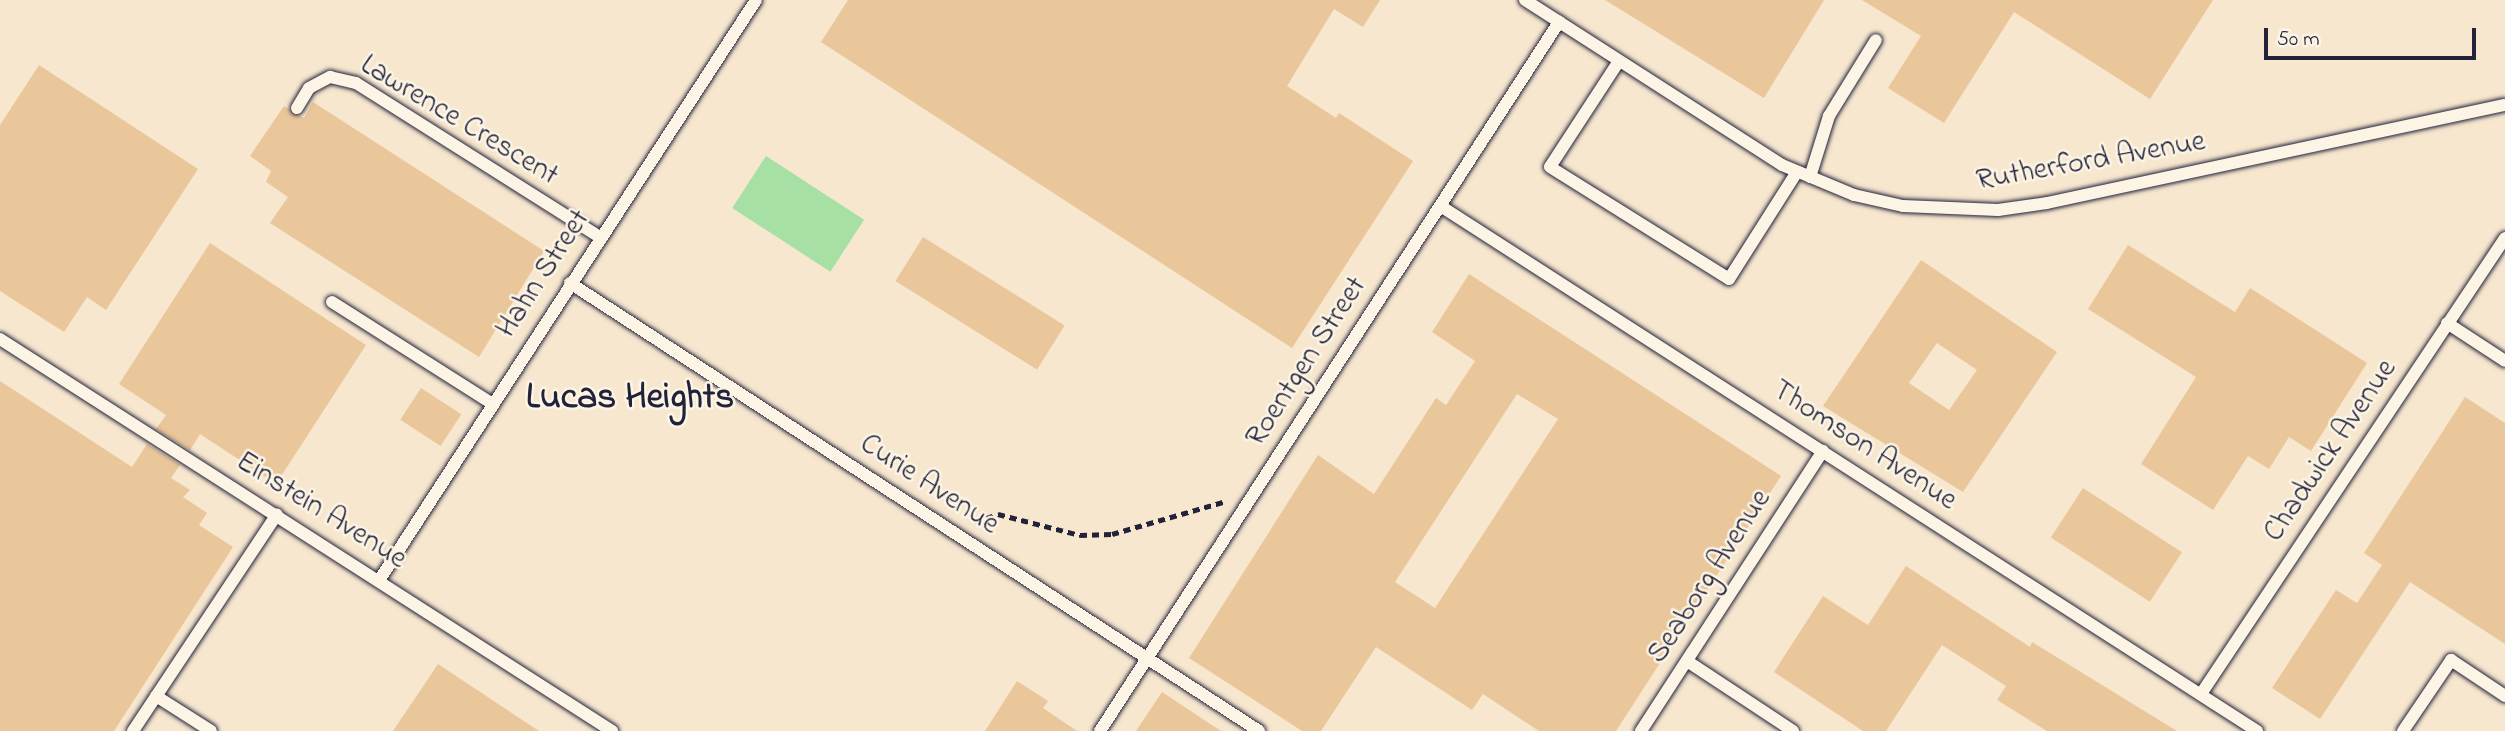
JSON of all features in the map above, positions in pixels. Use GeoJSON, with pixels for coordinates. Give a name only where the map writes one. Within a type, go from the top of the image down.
{"type":"FeatureCollection","features":[{"type":"Feature","properties":{"kind":"lane","name":"Hahn Street"},"geometry":{"type":"LineString","coordinates":[[380,579],[491,403],[755,0]]}},
{"type":"Feature","properties":{"kind":"lane","name":"Rutherford Avenue"},"geometry":{"type":"LineString","coordinates":[[1525,0],[1797,172],[1854,195],[1903,206],[1998,210],[2505,105]]}},
{"type":"Feature","properties":{"kind":"lane","name":"Roentgen Street"},"geometry":{"type":"LineString","coordinates":[[1100,731],[1559,22]]}},
{"type":"Feature","properties":{"kind":"lane"},"geometry":{"type":"LineString","coordinates":[[1810,177],[1829,116],[1875,40]]}},
{"type":"Feature","properties":{"kind":"lane"},"geometry":{"type":"LineString","coordinates":[[1619,61],[1550,167],[1729,279],[1797,172]]}},
{"type":"Feature","properties":{"kind":"lane","name":"Lawrence Crescent"},"geometry":{"type":"LineString","coordinates":[[297,108],[309,88],[330,77],[356,83],[600,237]]}},
{"type":"Feature","properties":{"kind":"lane","name":"Thomson Avenue"},"geometry":{"type":"LineString","coordinates":[[1442,206],[2257,731]]}},
{"type":"Feature","properties":{"kind":"lane","name":"Chadwick Avenue"},"geometry":{"type":"LineString","coordinates":[[2201,694],[2505,238]]}},
{"type":"Feature","properties":{"kind":"lane","name":"Curie Avenue"},"geometry":{"type":"LineString","coordinates":[[570,283],[1259,731]]}},
{"type":"Feature","properties":{"kind":"lane"},"geometry":{"type":"LineString","coordinates":[[332,302],[491,403]]}},
{"type":"Feature","properties":{"kind":"lane"},"geometry":{"type":"LineString","coordinates":[[2447,323],[2505,361]]}},
{"type":"Feature","properties":{"kind":"lane","name":"Einstein Avenue"},"geometry":{"type":"LineString","coordinates":[[0,340],[380,579],[612,731]]}},
{"type":"Feature","properties":{"kind":"lane","name":"Seaborg Avenue"},"geometry":{"type":"LineString","coordinates":[[1641,731],[1823,451]]}},
{"type":"Feature","properties":{"kind":"lane"},"geometry":{"type":"LineString","coordinates":[[133,731],[277,514]]}},
{"type":"Feature","properties":{"kind":"lane"},"geometry":{"type":"LineString","coordinates":[[2403,731],[2451,660],[2505,696]]}},
{"type":"Feature","properties":{"kind":"lane"},"geometry":{"type":"LineString","coordinates":[[1686,661],[1793,731]]}},
{"type":"Feature","properties":{"kind":"lane"},"geometry":{"type":"LineString","coordinates":[[156,696],[211,731]]}},
{"type":"Feature","properties":{"kind":"path"},"geometry":{"type":"LineString","coordinates":[[963,539],[977,518],[998,514],[1080,535],[1112,534],[1253,493]]}},
{"type":"Feature","properties":{"kind":"shaded area"},"geometry":{"type":"Polygon","coordinates":[[[0,0],[2505,0],[2505,731],[0,731],[0,0]]]}},
{"type":"Feature","properties":{"kind":"green space"},"geometry":{"type":"Polygon","coordinates":[[[766,156],[864,220],[830,272],[732,208],[766,156]]]}},
{"type":"Feature","properties":{"kind":"building"},"geometry":{"type":"Polygon","coordinates":[[[848,0],[1380,0],[1363,27],[1334,9],[1287,86],[1336,118],[1339,113],[1413,161],[1292,348],[821,42],[848,0]]]}},
{"type":"Feature","properties":{"kind":"building"},"geometry":{"type":"Polygon","coordinates":[[[1605,0],[1824,0],[1764,98],[1605,0]]]}},
{"type":"Feature","properties":{"kind":"building"},"geometry":{"type":"Polygon","coordinates":[[[1862,0],[2213,0],[2150,99],[2014,12],[1944,123],[1888,88],[1921,36],[1862,0]]]}},
{"type":"Feature","properties":{"kind":"building"},"geometry":{"type":"Polygon","coordinates":[[[39,65],[198,169],[106,310],[87,297],[64,332],[0,291],[0,125],[39,65]]]}},
{"type":"Feature","properties":{"kind":"building"},"geometry":{"type":"Polygon","coordinates":[[[313,102],[544,251],[479,357],[270,223],[288,197],[266,182],[271,171],[250,156],[284,106],[304,118],[313,102]]]}},
{"type":"Feature","properties":{"kind":"building"},"geometry":{"type":"Polygon","coordinates":[[[923,237],[1065,325],[1037,370],[895,281],[923,237]]]}},
{"type":"Feature","properties":{"kind":"building"},"geometry":{"type":"Polygon","coordinates":[[[210,243],[366,345],[276,484],[200,434],[190,450],[156,429],[166,415],[119,384],[210,243]]]}},
{"type":"Feature","properties":{"kind":"building"},"geometry":{"type":"Polygon","coordinates":[[[2128,245],[2235,312],[2250,288],[2367,363],[2311,451],[2289,437],[2269,469],[2248,456],[2213,510],[2141,464],[2196,377],[2088,309],[2128,245]]]}},
{"type":"Feature","properties":{"kind":"building"},"geometry":{"type":"Polygon","coordinates":[[[1921,260],[2057,352],[1963,492],[1823,406],[1921,260]],[[1937,343],[1909,383],[1949,410],[1977,370],[1937,343]]]}},
{"type":"Feature","properties":{"kind":"building"},"geometry":{"type":"Polygon","coordinates":[[[1469,274],[1781,476],[1616,731],[1539,731],[1483,694],[1472,710],[1376,647],[1321,731],[1302,731],[1189,658],[1318,455],[1374,494],[1436,398],[1446,405],[1475,361],[1432,332],[1469,274]],[[1517,394],[1395,582],[1435,608],[1558,419],[1517,394]]]}},
{"type":"Feature","properties":{"kind":"building"},"geometry":{"type":"Polygon","coordinates":[[[0,381],[132,467],[147,444],[180,465],[171,478],[190,490],[183,497],[207,513],[199,525],[233,547],[114,731],[0,731],[0,381]]]}},
{"type":"Feature","properties":{"kind":"building"},"geometry":{"type":"Polygon","coordinates":[[[421,388],[461,414],[441,446],[400,420],[421,388]]]}},
{"type":"Feature","properties":{"kind":"building"},"geometry":{"type":"Polygon","coordinates":[[[2465,397],[2505,423],[2505,644],[2410,582],[2320,719],[2272,688],[2336,590],[2357,603],[2382,565],[2364,553],[2465,397]]]}},
{"type":"Feature","properties":{"kind":"building"},"geometry":{"type":"Polygon","coordinates":[[[2083,488],[2182,552],[2150,602],[2051,537],[2083,488]]]}},
{"type":"Feature","properties":{"kind":"building"},"geometry":{"type":"Polygon","coordinates":[[[1906,566],[2030,647],[2032,642],[2177,731],[2047,731],[1997,700],[2006,686],[1942,645],[1886,731],[1863,731],[1774,672],[1823,596],[1868,625],[1906,566]]]}},
{"type":"Feature","properties":{"kind":"building"},"geometry":{"type":"Polygon","coordinates":[[[438,664],[539,731],[393,731],[438,664]]]}},
{"type":"Feature","properties":{"kind":"building"},"geometry":{"type":"Polygon","coordinates":[[[1017,681],[1048,701],[1043,708],[1077,731],[985,731],[1017,681]]]}},
{"type":"Feature","properties":{"kind":"building"},"geometry":{"type":"Polygon","coordinates":[[[1162,692],[1221,731],[1136,731],[1162,692]]]}},
{"type":"Feature","properties":{"kind":"district","name":"Lucas Heights"},"geometry":{"type":"Point","coordinates":[630,398]}}]}
